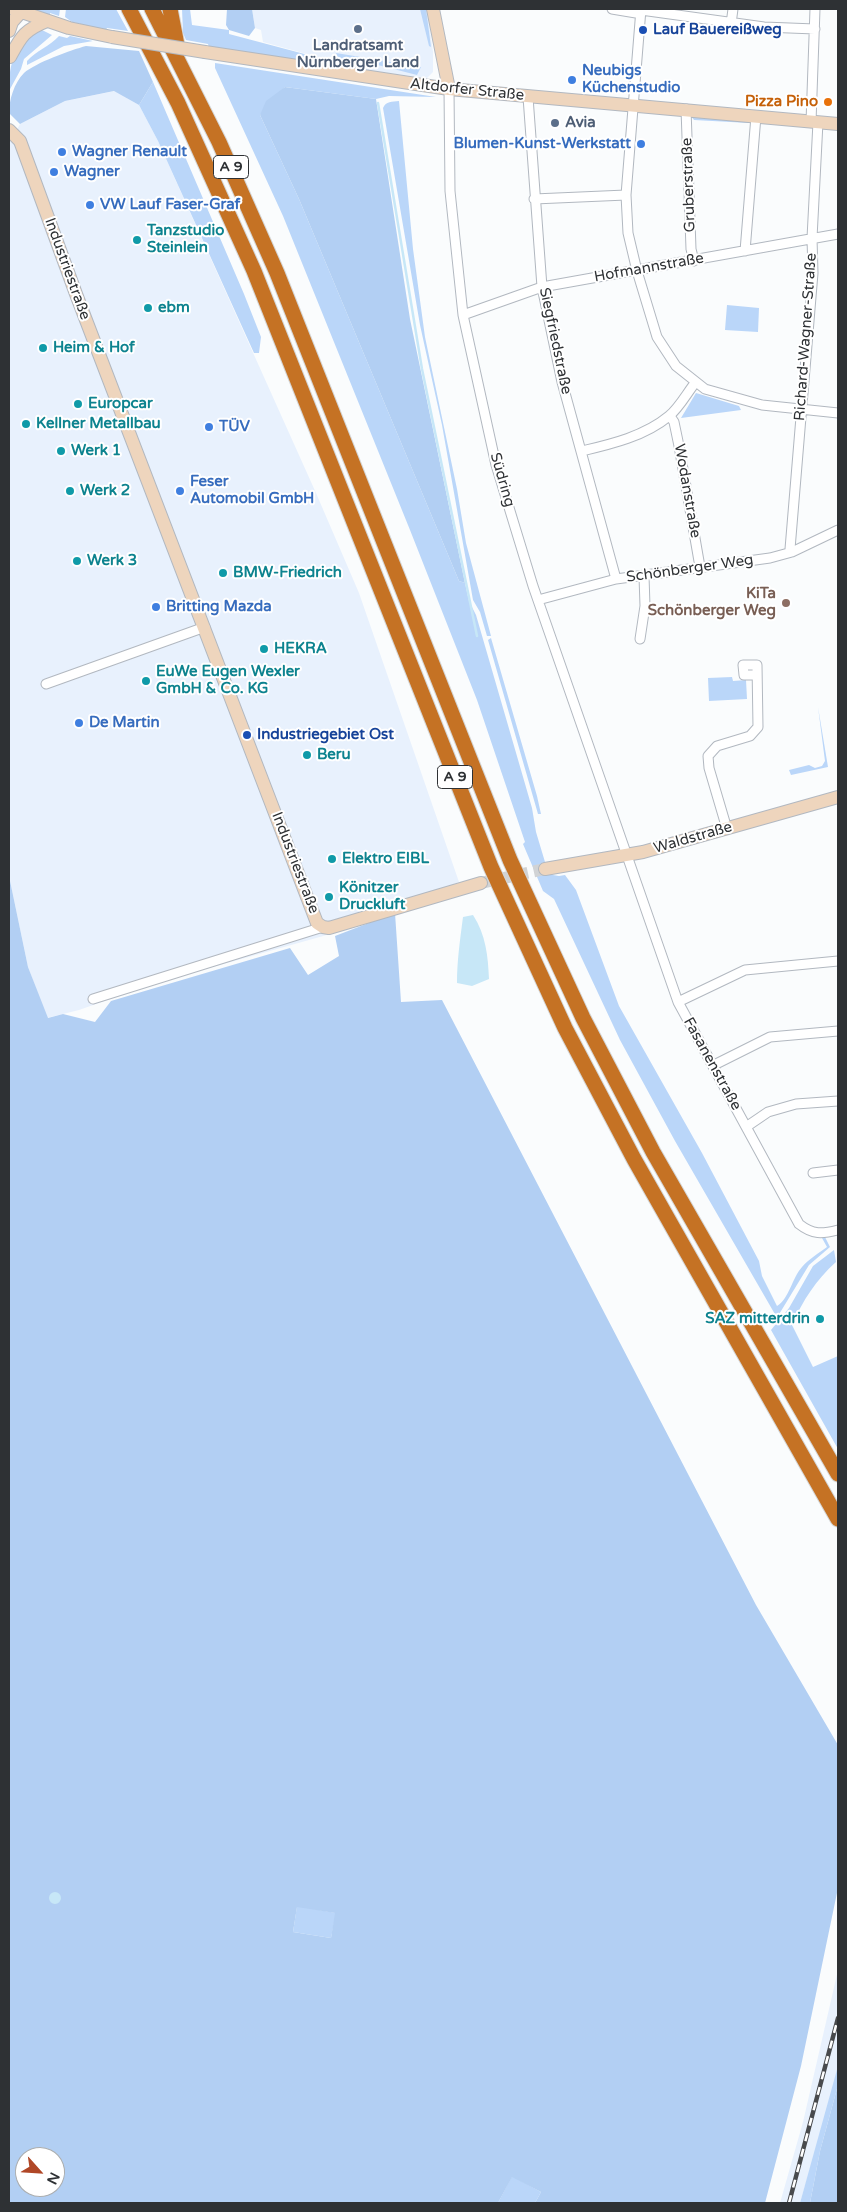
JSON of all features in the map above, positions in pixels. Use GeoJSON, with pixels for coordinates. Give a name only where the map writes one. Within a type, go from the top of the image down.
{"type":"FeatureCollection","features":[{"type":"Feature","properties":{"kind":"highway","name":"A 9"},"geometry":{"type":"LineString","coordinates":[[129,9],[178,103],[254,271],[491,867],[564,1028],[634,1160],[838,1518]]}},
{"type":"Feature","properties":{"kind":"highway","name":"A 9"},"geometry":{"type":"LineString","coordinates":[[152,9],[181,63],[223,150],[277,273],[510,860],[583,1018],[653,1152],[838,1474]]}},
{"type":"Feature","properties":{"kind":"highway"},"geometry":{"type":"LineString","coordinates":[[170,9],[181,63]]}},
{"type":"Feature","properties":{"kind":"street"},"geometry":{"type":"LineString","coordinates":[[433,9],[449,89]]}},
{"type":"Feature","properties":{"kind":"street"},"geometry":{"type":"LineString","coordinates":[[612,9],[636,12],[641,10],[731,24],[815,29]]}},
{"type":"Feature","properties":{"kind":"street"},"geometry":{"type":"LineString","coordinates":[[731,24],[733,9]]}},
{"type":"Feature","properties":{"kind":"street","name":"Richard-Wagner-Straße"},"geometry":{"type":"LineString","coordinates":[[792,552],[790,549],[813,273],[815,9]]}},
{"type":"Feature","properties":{"kind":"street"},"geometry":{"type":"LineString","coordinates":[[9,31],[17,10]]}},
{"type":"Feature","properties":{"kind":"street"},"geometry":{"type":"LineString","coordinates":[[10,59],[20,26],[17,10]]}},
{"type":"Feature","properties":{"kind":"street","name":"Altdorfer Straße"},"geometry":{"type":"LineString","coordinates":[[17,10],[69,28],[112,37],[449,89],[838,124]]}},
{"type":"Feature","properties":{"kind":"street"},"geometry":{"type":"LineString","coordinates":[[641,10],[626,195],[628,233],[657,338],[676,366],[695,383],[706,389],[762,405],[838,413]]}},
{"type":"Feature","properties":{"kind":"street"},"geometry":{"type":"LineString","coordinates":[[10,59],[22,36],[32,28],[47,21]]}},
{"type":"Feature","properties":{"kind":"street","name":"Südring"},"geometry":{"type":"LineString","coordinates":[[449,89],[450,191],[463,315],[496,465],[538,600],[582,730],[628,856]]}},
{"type":"Feature","properties":{"kind":"street","name":"Siegfriedstraße"},"geometry":{"type":"LineString","coordinates":[[528,97],[534,199],[542,287],[562,382],[616,579]]}},
{"type":"Feature","properties":{"kind":"street","name":"Gruberstraße"},"geometry":{"type":"LineString","coordinates":[[686,109],[691,248],[694,261]]}},
{"type":"Feature","properties":{"kind":"street"},"geometry":{"type":"LineString","coordinates":[[745,251],[756,116]]}},
{"type":"Feature","properties":{"kind":"street","name":"Industriestraße"},"geometry":{"type":"LineString","coordinates":[[9,122],[12,132],[23,148],[82,308],[317,923],[323,927]]}},
{"type":"Feature","properties":{"kind":"street"},"geometry":{"type":"LineString","coordinates":[[534,199],[626,195]]}},
{"type":"Feature","properties":{"kind":"street","name":"Hofmannstraße"},"geometry":{"type":"LineString","coordinates":[[463,315],[542,287],[838,234]]}},
{"type":"Feature","properties":{"kind":"street"},"geometry":{"type":"LineString","coordinates":[[582,451],[640,433],[670,416],[695,383]]}},
{"type":"Feature","properties":{"kind":"street","name":"Wodanstraße"},"geometry":{"type":"LineString","coordinates":[[670,416],[674,422],[679,446],[700,567]]}},
{"type":"Feature","properties":{"kind":"street","name":"Schönberger Weg"},"geometry":{"type":"LineString","coordinates":[[538,600],[616,579],[770,558],[792,552],[838,530]]}},
{"type":"Feature","properties":{"kind":"street"},"geometry":{"type":"LineString","coordinates":[[640,639],[645,606],[644,576]]}},
{"type":"Feature","properties":{"kind":"street"},"geometry":{"type":"LineString","coordinates":[[46,684],[205,627]]}},
{"type":"Feature","properties":{"kind":"street"},"geometry":{"type":"LineString","coordinates":[[727,828],[709,768],[708,756],[716,746],[750,736],[758,727],[757,675]]}},
{"type":"Feature","properties":{"kind":"street","name":"Waldstraße"},"geometry":{"type":"LineString","coordinates":[[545,869],[628,856],[838,798]]}},
{"type":"Feature","properties":{"kind":"street","name":"Fasanenstraße"},"geometry":{"type":"LineString","coordinates":[[628,856],[678,1002],[799,1224],[817,1234],[838,1230]]}},
{"type":"Feature","properties":{"kind":"street"},"geometry":{"type":"LineString","coordinates":[[323,927],[329,928],[481,883]]}},
{"type":"Feature","properties":{"kind":"street","name":"Industriestraße"},"geometry":{"type":"LineString","coordinates":[[93,999],[323,927]]}},
{"type":"Feature","properties":{"kind":"street"},"geometry":{"type":"LineString","coordinates":[[678,1002],[745,970],[838,961]]}},
{"type":"Feature","properties":{"kind":"street"},"geometry":{"type":"LineString","coordinates":[[714,1065],[770,1038],[838,1031]]}},
{"type":"Feature","properties":{"kind":"street"},"geometry":{"type":"LineString","coordinates":[[746,1127],[768,1112],[796,1104],[838,1101]]}},
{"type":"Feature","properties":{"kind":"street"},"geometry":{"type":"LineString","coordinates":[[813,1173],[838,1170]]}},
{"type":"Feature","properties":{"kind":"shaded area"},"geometry":{"type":"Polygon","coordinates":[[[32,9],[60,9],[59,16],[32,9]]]}},
{"type":"Feature","properties":{"kind":"shaded area"},"geometry":{"type":"Polygon","coordinates":[[[66,9],[116,9],[128,31],[107,28],[106,30],[72,22],[65,17],[66,9]]]}},
{"type":"Feature","properties":{"kind":"shaded area"},"geometry":{"type":"Polygon","coordinates":[[[182,9],[190,9],[192,25],[229,30],[229,34],[331,61],[334,66],[209,47],[208,44],[186,40],[183,33],[182,9]]]}},
{"type":"Feature","properties":{"kind":"shaded area"},"geometry":{"type":"Polygon","coordinates":[[[227,9],[252,9],[255,28],[249,36],[229,30],[226,25],[227,9]]]}},
{"type":"Feature","properties":{"kind":"shaded area"},"geometry":{"type":"Polygon","coordinates":[[[252,9],[427,9],[433,52],[433,72],[427,78],[342,67],[332,61],[263,42],[261,30],[255,28],[252,9]]]}},
{"type":"Feature","properties":{"kind":"shaded area"},"geometry":{"type":"Polygon","coordinates":[[[420,9],[426,9],[431,47],[429,46],[420,9]]]}},
{"type":"Feature","properties":{"kind":"shaded area"},"geometry":{"type":"Polygon","coordinates":[[[40,29],[52,35],[24,59],[21,69],[9,91],[10,70],[15,55],[25,42],[40,29]]]}},
{"type":"Feature","properties":{"kind":"shaded area"},"geometry":{"type":"Polygon","coordinates":[[[59,36],[67,38],[70,36],[93,41],[64,46],[27,65],[27,61],[31,57],[59,36]]]}},
{"type":"Feature","properties":{"kind":"shaded area"},"geometry":{"type":"Polygon","coordinates":[[[86,46],[139,51],[153,82],[139,105],[114,91],[65,101],[20,124],[9,113],[13,92],[20,77],[29,69],[44,61],[86,46]]]}},
{"type":"Feature","properties":{"kind":"shaded area"},"geometry":{"type":"Polygon","coordinates":[[[336,53],[421,67],[417,75],[370,63],[349,65],[346,61],[338,58],[336,53]]]}},
{"type":"Feature","properties":{"kind":"shaded area"},"geometry":{"type":"Polygon","coordinates":[[[215,63],[436,97],[389,96],[376,99],[285,87],[260,115],[299,199],[459,581],[465,583],[532,808],[536,832],[545,862],[542,863],[547,874],[565,875],[576,890],[619,1006],[702,1153],[759,1261],[762,1276],[777,1306],[785,1298],[802,1267],[827,1247],[822,1238],[825,1237],[830,1247],[809,1265],[778,1316],[776,1316],[675,1141],[620,1040],[554,899],[543,891],[523,844],[525,842],[477,700],[410,530],[283,216],[215,68],[215,63]]]}},
{"type":"Feature","properties":{"kind":"shaded area"},"geometry":{"type":"Polygon","coordinates":[[[153,82],[261,337],[259,353],[254,353],[158,141],[139,105],[153,82]]]}},
{"type":"Feature","properties":{"kind":"shaded area"},"geometry":{"type":"Polygon","coordinates":[[[285,87],[376,99],[410,319],[465,583],[459,581],[299,199],[260,115],[266,101],[285,87]]]}},
{"type":"Feature","properties":{"kind":"shaded area"},"geometry":{"type":"Polygon","coordinates":[[[115,91],[139,105],[158,141],[316,493],[359,593],[459,882],[341,931],[156,983],[79,1010],[47,1018],[28,967],[9,876],[9,144],[20,124],[65,101],[115,91]]]}},
{"type":"Feature","properties":{"kind":"shaded area"},"geometry":{"type":"Polygon","coordinates":[[[399,101],[413,249],[425,337],[457,489],[466,543],[491,636],[487,636],[480,612],[473,600],[442,425],[420,325],[383,108],[388,103],[399,101]]]}},
{"type":"Feature","properties":{"kind":"shaded area"},"geometry":{"type":"Polygon","coordinates":[[[691,116],[750,121],[749,123],[694,120],[691,116]]]}},
{"type":"Feature","properties":{"kind":"shaded area"},"geometry":{"type":"Polygon","coordinates":[[[727,305],[759,308],[758,332],[725,330],[727,305]]]}},
{"type":"Feature","properties":{"kind":"shaded area"},"geometry":{"type":"Polygon","coordinates":[[[696,393],[739,406],[741,410],[681,418],[696,393]]]}},
{"type":"Feature","properties":{"kind":"shaded area"},"geometry":{"type":"Polygon","coordinates":[[[491,638],[541,814],[538,814],[488,640],[491,638]]]}},
{"type":"Feature","properties":{"kind":"shaded area"},"geometry":{"type":"Polygon","coordinates":[[[732,677],[733,681],[746,680],[747,699],[709,701],[708,678],[732,677]]]}},
{"type":"Feature","properties":{"kind":"shaded area"},"geometry":{"type":"Polygon","coordinates":[[[818,707],[828,767],[791,775],[789,770],[809,765],[815,768],[822,766],[825,761],[818,707]]]}},
{"type":"Feature","properties":{"kind":"shaded area"},"geometry":{"type":"Polygon","coordinates":[[[9,876],[28,967],[48,1018],[63,1014],[95,1022],[111,1001],[290,948],[308,975],[339,956],[335,936],[395,913],[401,1002],[442,1000],[756,1605],[838,1745],[838,1888],[801,2066],[765,2203],[535,2203],[541,2192],[512,2177],[498,2203],[9,2203],[9,876]],[[297,1907],[293,1932],[331,1938],[335,1913],[297,1907]]]}},
{"type":"Feature","properties":{"kind":"shaded area"},"geometry":{"type":"Polygon","coordinates":[[[473,915],[481,930],[486,946],[489,979],[472,986],[457,983],[463,917],[473,915]]]}},
{"type":"Feature","properties":{"kind":"shaded area"},"geometry":{"type":"Polygon","coordinates":[[[834,1250],[836,1262],[811,1291],[792,1325],[813,1367],[838,1356],[838,1449],[771,1330],[789,1308],[813,1266],[834,1250]]]}},
{"type":"Feature","properties":{"kind":"shaded area"},"geometry":{"type":"Polygon","coordinates":[[[53,1892],[57,1892],[61,1898],[57,1904],[53,1904],[49,1900],[49,1896],[53,1892]]]}},
{"type":"Feature","properties":{"kind":"shaded area"},"geometry":{"type":"Polygon","coordinates":[[[297,1906],[336,1913],[331,1938],[293,1932],[297,1906]]]}},
{"type":"Feature","properties":{"kind":"shaded area"},"geometry":{"type":"Polygon","coordinates":[[[838,1970],[838,2066],[831,2097],[800,2203],[780,2203],[803,2122],[838,1970]]]}},
{"type":"Feature","properties":{"kind":"shaded area"},"geometry":{"type":"Polygon","coordinates":[[[838,2066],[838,2085],[820,2151],[810,2203],[800,2203],[838,2066]]]}},
{"type":"Feature","properties":{"kind":"shaded area"},"geometry":{"type":"Polygon","coordinates":[[[838,2085],[838,2203],[810,2203],[820,2151],[838,2085]]]}},
{"type":"Feature","properties":{"kind":"shaded area"},"geometry":{"type":"Polygon","coordinates":[[[512,2176],[541,2192],[535,2203],[498,2203],[512,2176]]]}},
{"type":"Feature","properties":{"kind":"waterway"},"geometry":{"type":"LineString","coordinates":[[378,103],[422,369],[477,636]]}},
{"type":"Feature","properties":{"kind":"tunnel"},"geometry":{"type":"LineString","coordinates":[[481,883],[545,869]]}},
{"type":"Feature","properties":{"kind":"railway"},"geometry":{"type":"LineString","coordinates":[[789,2203],[838,2018]]}},
{"type":"Feature","properties":{"kind":"place","name":"Landratsamt Nürnberger Land"},"geometry":{"type":"Point","coordinates":[358,29]}},
{"type":"Feature","properties":{"kind":"place","name":"Lauf Bauereißweg"},"geometry":{"type":"Point","coordinates":[643,30]}},
{"type":"Feature","properties":{"kind":"place","name":"Neubigs Küchenstudio"},"geometry":{"type":"Point","coordinates":[572,80]}},
{"type":"Feature","properties":{"kind":"place","name":"Pizza Pino"},"geometry":{"type":"Point","coordinates":[828,102]}},
{"type":"Feature","properties":{"kind":"place","name":"Avia"},"geometry":{"type":"Point","coordinates":[555,123]}},
{"type":"Feature","properties":{"kind":"place","name":"Blumen-Kunst-Werkstatt"},"geometry":{"type":"Point","coordinates":[641,144]}},
{"type":"Feature","properties":{"kind":"place","name":"Wagner Renault"},"geometry":{"type":"Point","coordinates":[62,152]}},
{"type":"Feature","properties":{"kind":"place","name":"Wagner"},"geometry":{"type":"Point","coordinates":[54,172]}},
{"type":"Feature","properties":{"kind":"place","name":"VW Lauf Faser-Graf"},"geometry":{"type":"Point","coordinates":[90,205]}},
{"type":"Feature","properties":{"kind":"place","name":"Tanzstudio Steinlein"},"geometry":{"type":"Point","coordinates":[137,240]}},
{"type":"Feature","properties":{"kind":"place","name":"ebm"},"geometry":{"type":"Point","coordinates":[148,308]}},
{"type":"Feature","properties":{"kind":"place","name":"Heim & Hof"},"geometry":{"type":"Point","coordinates":[43,348]}},
{"type":"Feature","properties":{"kind":"place","name":"Europcar"},"geometry":{"type":"Point","coordinates":[78,404]}},
{"type":"Feature","properties":{"kind":"place","name":"Kellner Metallbau"},"geometry":{"type":"Point","coordinates":[26,424]}},
{"type":"Feature","properties":{"kind":"place","name":"TÜV"},"geometry":{"type":"Point","coordinates":[209,427]}},
{"type":"Feature","properties":{"kind":"place","name":"Werk 1"},"geometry":{"type":"Point","coordinates":[61,451]}},
{"type":"Feature","properties":{"kind":"place","name":"Werk 2"},"geometry":{"type":"Point","coordinates":[70,491]}},
{"type":"Feature","properties":{"kind":"place","name":"Feser Automobil GmbH"},"geometry":{"type":"Point","coordinates":[180,491]}},
{"type":"Feature","properties":{"kind":"place","name":"Werk 3"},"geometry":{"type":"Point","coordinates":[77,561]}},
{"type":"Feature","properties":{"kind":"place","name":"BMW-Friedrich"},"geometry":{"type":"Point","coordinates":[223,573]}},
{"type":"Feature","properties":{"kind":"place","name":"KiTa Schönberger Weg"},"geometry":{"type":"Point","coordinates":[786,603]}},
{"type":"Feature","properties":{"kind":"place","name":"Britting Mazda"},"geometry":{"type":"Point","coordinates":[156,607]}},
{"type":"Feature","properties":{"kind":"place","name":"HEKRA"},"geometry":{"type":"Point","coordinates":[264,649]}},
{"type":"Feature","properties":{"kind":"place","name":"EuWe Eugen Wexler GmbH & Co. KG"},"geometry":{"type":"Point","coordinates":[146,681]}},
{"type":"Feature","properties":{"kind":"place","name":"De Martin"},"geometry":{"type":"Point","coordinates":[79,723]}},
{"type":"Feature","properties":{"kind":"place","name":"Industriegebiet Ost"},"geometry":{"type":"Point","coordinates":[247,735]}},
{"type":"Feature","properties":{"kind":"place","name":"Beru"},"geometry":{"type":"Point","coordinates":[307,755]}},
{"type":"Feature","properties":{"kind":"place","name":"Elektro EIBL"},"geometry":{"type":"Point","coordinates":[332,859]}},
{"type":"Feature","properties":{"kind":"place","name":"Könitzer Druckluft"},"geometry":{"type":"Point","coordinates":[329,897]}},
{"type":"Feature","properties":{"kind":"place","name":"SAZ mitterdrin"},"geometry":{"type":"Point","coordinates":[820,1319]}}]}
